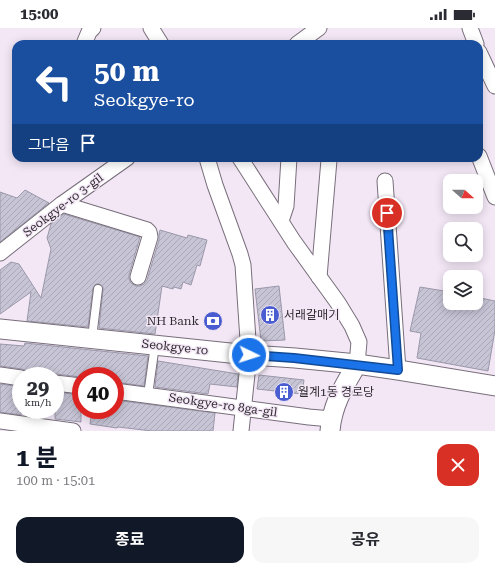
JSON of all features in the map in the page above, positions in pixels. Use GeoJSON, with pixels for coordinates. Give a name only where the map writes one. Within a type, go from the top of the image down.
{"type":"FeatureCollection","features":[{"type":"Feature","properties":{"kind":"street"},"geometry":{"type":"LineString","coordinates":[[86,40],[89,32],[93,28]]}},
{"type":"Feature","properties":{"kind":"street"},"geometry":{"type":"LineString","coordinates":[[151,28],[158,40]]}},
{"type":"Feature","properties":{"kind":"street"},"geometry":{"type":"LineString","coordinates":[[302,40],[319,28]]}},
{"type":"Feature","properties":{"kind":"street"},"geometry":{"type":"LineString","coordinates":[[470,28],[474,40]]}},
{"type":"Feature","properties":{"kind":"street"},"geometry":{"type":"LineString","coordinates":[[483,60],[495,86]]}},
{"type":"Feature","properties":{"kind":"street","name":"Seokgye-ro 3-gil"},"geometry":{"type":"LineString","coordinates":[[0,253],[62,204],[121,162]]}},
{"type":"Feature","properties":{"kind":"street"},"geometry":{"type":"LineString","coordinates":[[208,162],[243,265],[249,355],[241,431]]}},
{"type":"Feature","properties":{"kind":"street"},"geometry":{"type":"LineString","coordinates":[[243,162],[294,242],[338,303],[352,326],[359,342],[357,364],[336,401],[330,425]]}},
{"type":"Feature","properties":{"kind":"street"},"geometry":{"type":"LineString","coordinates":[[281,221],[286,206],[289,162]]}},
{"type":"Feature","properties":{"kind":"street"},"geometry":{"type":"LineString","coordinates":[[319,277],[329,162]]}},
{"type":"Feature","properties":{"kind":"street"},"geometry":{"type":"LineString","coordinates":[[481,162],[495,197]]}},
{"type":"Feature","properties":{"kind":"street"},"geometry":{"type":"LineString","coordinates":[[385,181],[398,370]]}},
{"type":"Feature","properties":{"kind":"street"},"geometry":{"type":"LineString","coordinates":[[62,204],[147,230],[150,237],[138,277]]}},
{"type":"Feature","properties":{"kind":"street","name":"Seokgye-ro"},"geometry":{"type":"LineString","coordinates":[[0,328],[249,355],[357,364],[495,386]]}},
{"type":"Feature","properties":{"kind":"street"},"geometry":{"type":"LineString","coordinates":[[0,376],[12,377]]}},
{"type":"Feature","properties":{"kind":"street","name":"Seokgye-ro 8ga-gil"},"geometry":{"type":"LineString","coordinates":[[124,392],[243,408],[330,425]]}},
{"type":"Feature","properties":{"kind":"street"},"geometry":{"type":"LineString","coordinates":[[0,421],[73,431]]}},
{"type":"Feature","properties":{"kind":"lane"},"geometry":{"type":"LineString","coordinates":[[92,338],[98,289]]}},
{"type":"Feature","properties":{"kind":"lane"},"geometry":{"type":"LineString","coordinates":[[148,395],[155,345]]}},
{"type":"Feature","properties":{"kind":"building"},"geometry":{"type":"Polygon","coordinates":[[[25,190],[49,203],[0,242],[0,192],[17,198],[25,190]]]}},
{"type":"Feature","properties":{"kind":"building"},"geometry":{"type":"Polygon","coordinates":[[[64,214],[140,237],[129,275],[131,283],[136,286],[144,284],[147,280],[159,240],[160,230],[187,238],[188,235],[207,240],[200,266],[197,265],[191,285],[183,282],[181,289],[174,287],[173,289],[162,286],[155,334],[99,328],[103,287],[99,284],[96,284],[93,288],[88,327],[27,321],[31,292],[0,314],[0,270],[11,262],[19,264],[41,298],[51,249],[47,238],[51,224],[64,214]]]}},
{"type":"Feature","properties":{"kind":"building","name":"서래갈매기"},"geometry":{"type":"Polygon","coordinates":[[[279,286],[285,340],[261,341],[255,289],[279,286]]]}},
{"type":"Feature","properties":{"kind":"building"},"geometry":{"type":"Polygon","coordinates":[[[420,287],[443,291],[443,310],[483,310],[483,298],[495,301],[495,330],[488,371],[417,358],[421,333],[410,331],[420,287]]]}},
{"type":"Feature","properties":{"kind":"building"},"geometry":{"type":"Polygon","coordinates":[[[25,343],[148,356],[144,386],[124,383],[124,367],[72,367],[72,376],[64,375],[64,367],[12,368],[0,366],[0,344],[24,346],[25,343]]]}},
{"type":"Feature","properties":{"kind":"building"},"geometry":{"type":"Polygon","coordinates":[[[158,361],[238,374],[237,387],[210,384],[208,394],[155,387],[158,361]]]}},
{"type":"Feature","properties":{"kind":"building"},"geometry":{"type":"Polygon","coordinates":[[[259,375],[304,380],[302,394],[257,389],[259,375]]]}},
{"type":"Feature","properties":{"kind":"building"},"geometry":{"type":"Polygon","coordinates":[[[0,384],[12,386],[12,414],[0,412],[0,384]]]}},
{"type":"Feature","properties":{"kind":"building"},"geometry":{"type":"Polygon","coordinates":[[[64,393],[72,394],[72,419],[81,419],[81,422],[55,419],[64,419],[64,393]]]}},
{"type":"Feature","properties":{"kind":"building"},"geometry":{"type":"Polygon","coordinates":[[[124,401],[215,413],[213,431],[152,431],[90,424],[91,419],[124,419],[124,401]]]}},
{"type":"Feature","properties":{"kind":"place","name":"서래갈매기"},"geometry":{"type":"Point","coordinates":[270,315]}},
{"type":"Feature","properties":{"kind":"place","name":"NH Bank"},"geometry":{"type":"Point","coordinates":[213,321]}},
{"type":"Feature","properties":{"kind":"place","name":"월계1동 경로당"},"geometry":{"type":"Point","coordinates":[284,392]}},
{"type":"Feature","properties":{"kind":"route"},"geometry":{"type":"LineString","coordinates":[[249,355],[357,364],[398,370],[387,213]]}}]}
